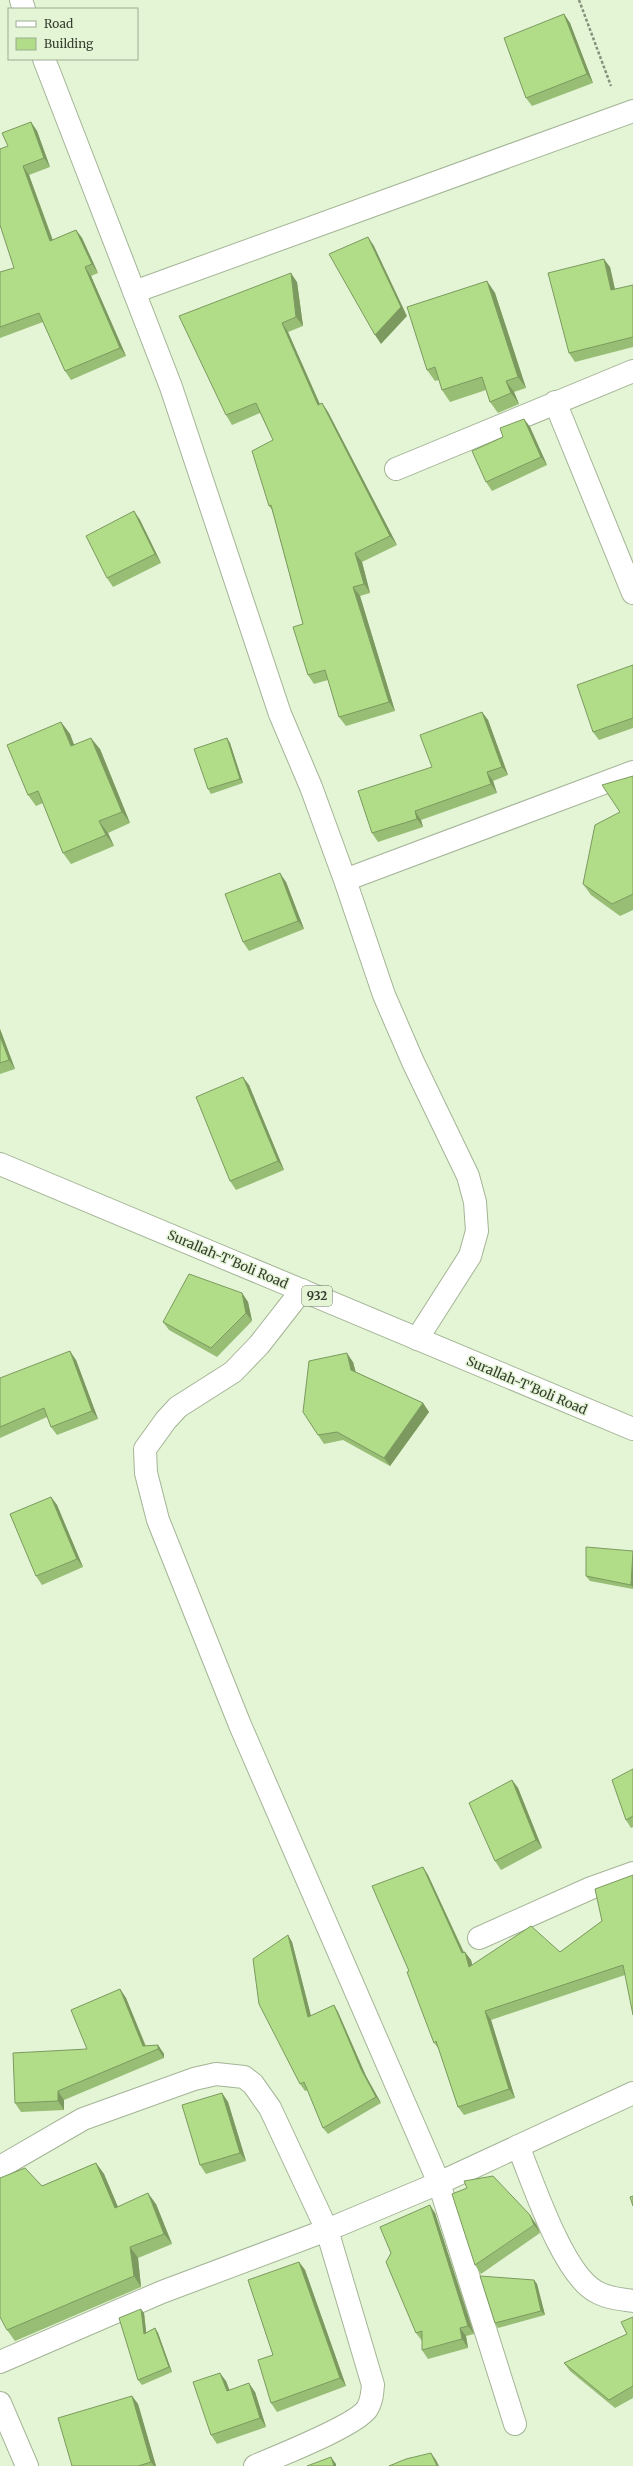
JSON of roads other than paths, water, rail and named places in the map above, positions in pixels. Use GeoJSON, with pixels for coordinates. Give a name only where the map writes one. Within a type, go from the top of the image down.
{"type":"FeatureCollection","features":[{"type":"Feature","properties":{"kind":"street"},"geometry":{"type":"LineString","coordinates":[[44,60],[171,387],[280,714],[311,787],[345,880],[384,995],[468,1176],[475,1202],[477,1231],[470,1256],[418,1339]]}},
{"type":"Feature","properties":{"kind":"street"},"geometry":{"type":"LineString","coordinates":[[134,292],[627,113]]}},
{"type":"Feature","properties":{"kind":"street"},"geometry":{"type":"LineString","coordinates":[[396,469],[633,371]]}},
{"type":"Feature","properties":{"kind":"street"},"geometry":{"type":"LineString","coordinates":[[555,402],[633,593]]}},
{"type":"Feature","properties":{"kind":"street"},"geometry":{"type":"LineString","coordinates":[[345,880],[633,772]]}},
{"type":"Feature","properties":{"kind":"street","name":"Surallah-T'Boli Road"},"geometry":{"type":"LineString","coordinates":[[0,1164],[633,1429]]}},
{"type":"Feature","properties":{"kind":"street"},"geometry":{"type":"LineString","coordinates":[[302,1290],[260,1344],[233,1372],[178,1407],[166,1420],[145,1450],[146,1473],[158,1520],[240,1725],[439,2183],[515,2424]]}},
{"type":"Feature","properties":{"kind":"street"},"geometry":{"type":"LineString","coordinates":[[479,1938],[591,1888],[633,1872]]}},
{"type":"Feature","properties":{"kind":"street"},"geometry":{"type":"LineString","coordinates":[[0,2167],[83,2119],[194,2079],[216,2074],[230,2075],[244,2077],[253,2084],[270,2108],[327,2230],[373,2385],[371,2402],[367,2410],[351,2421],[255,2466]]}},
{"type":"Feature","properties":{"kind":"street"},"geometry":{"type":"LineString","coordinates":[[0,2362],[162,2292],[327,2230],[439,2183],[633,2093]]}},
{"type":"Feature","properties":{"kind":"street"},"geometry":{"type":"LineString","coordinates":[[518,2146],[562,2250],[578,2276],[594,2291],[615,2299],[633,2301]]}},
{"type":"Feature","properties":{"kind":"street"},"geometry":{"type":"LineString","coordinates":[[0,2403],[27,2466]]}}]}
